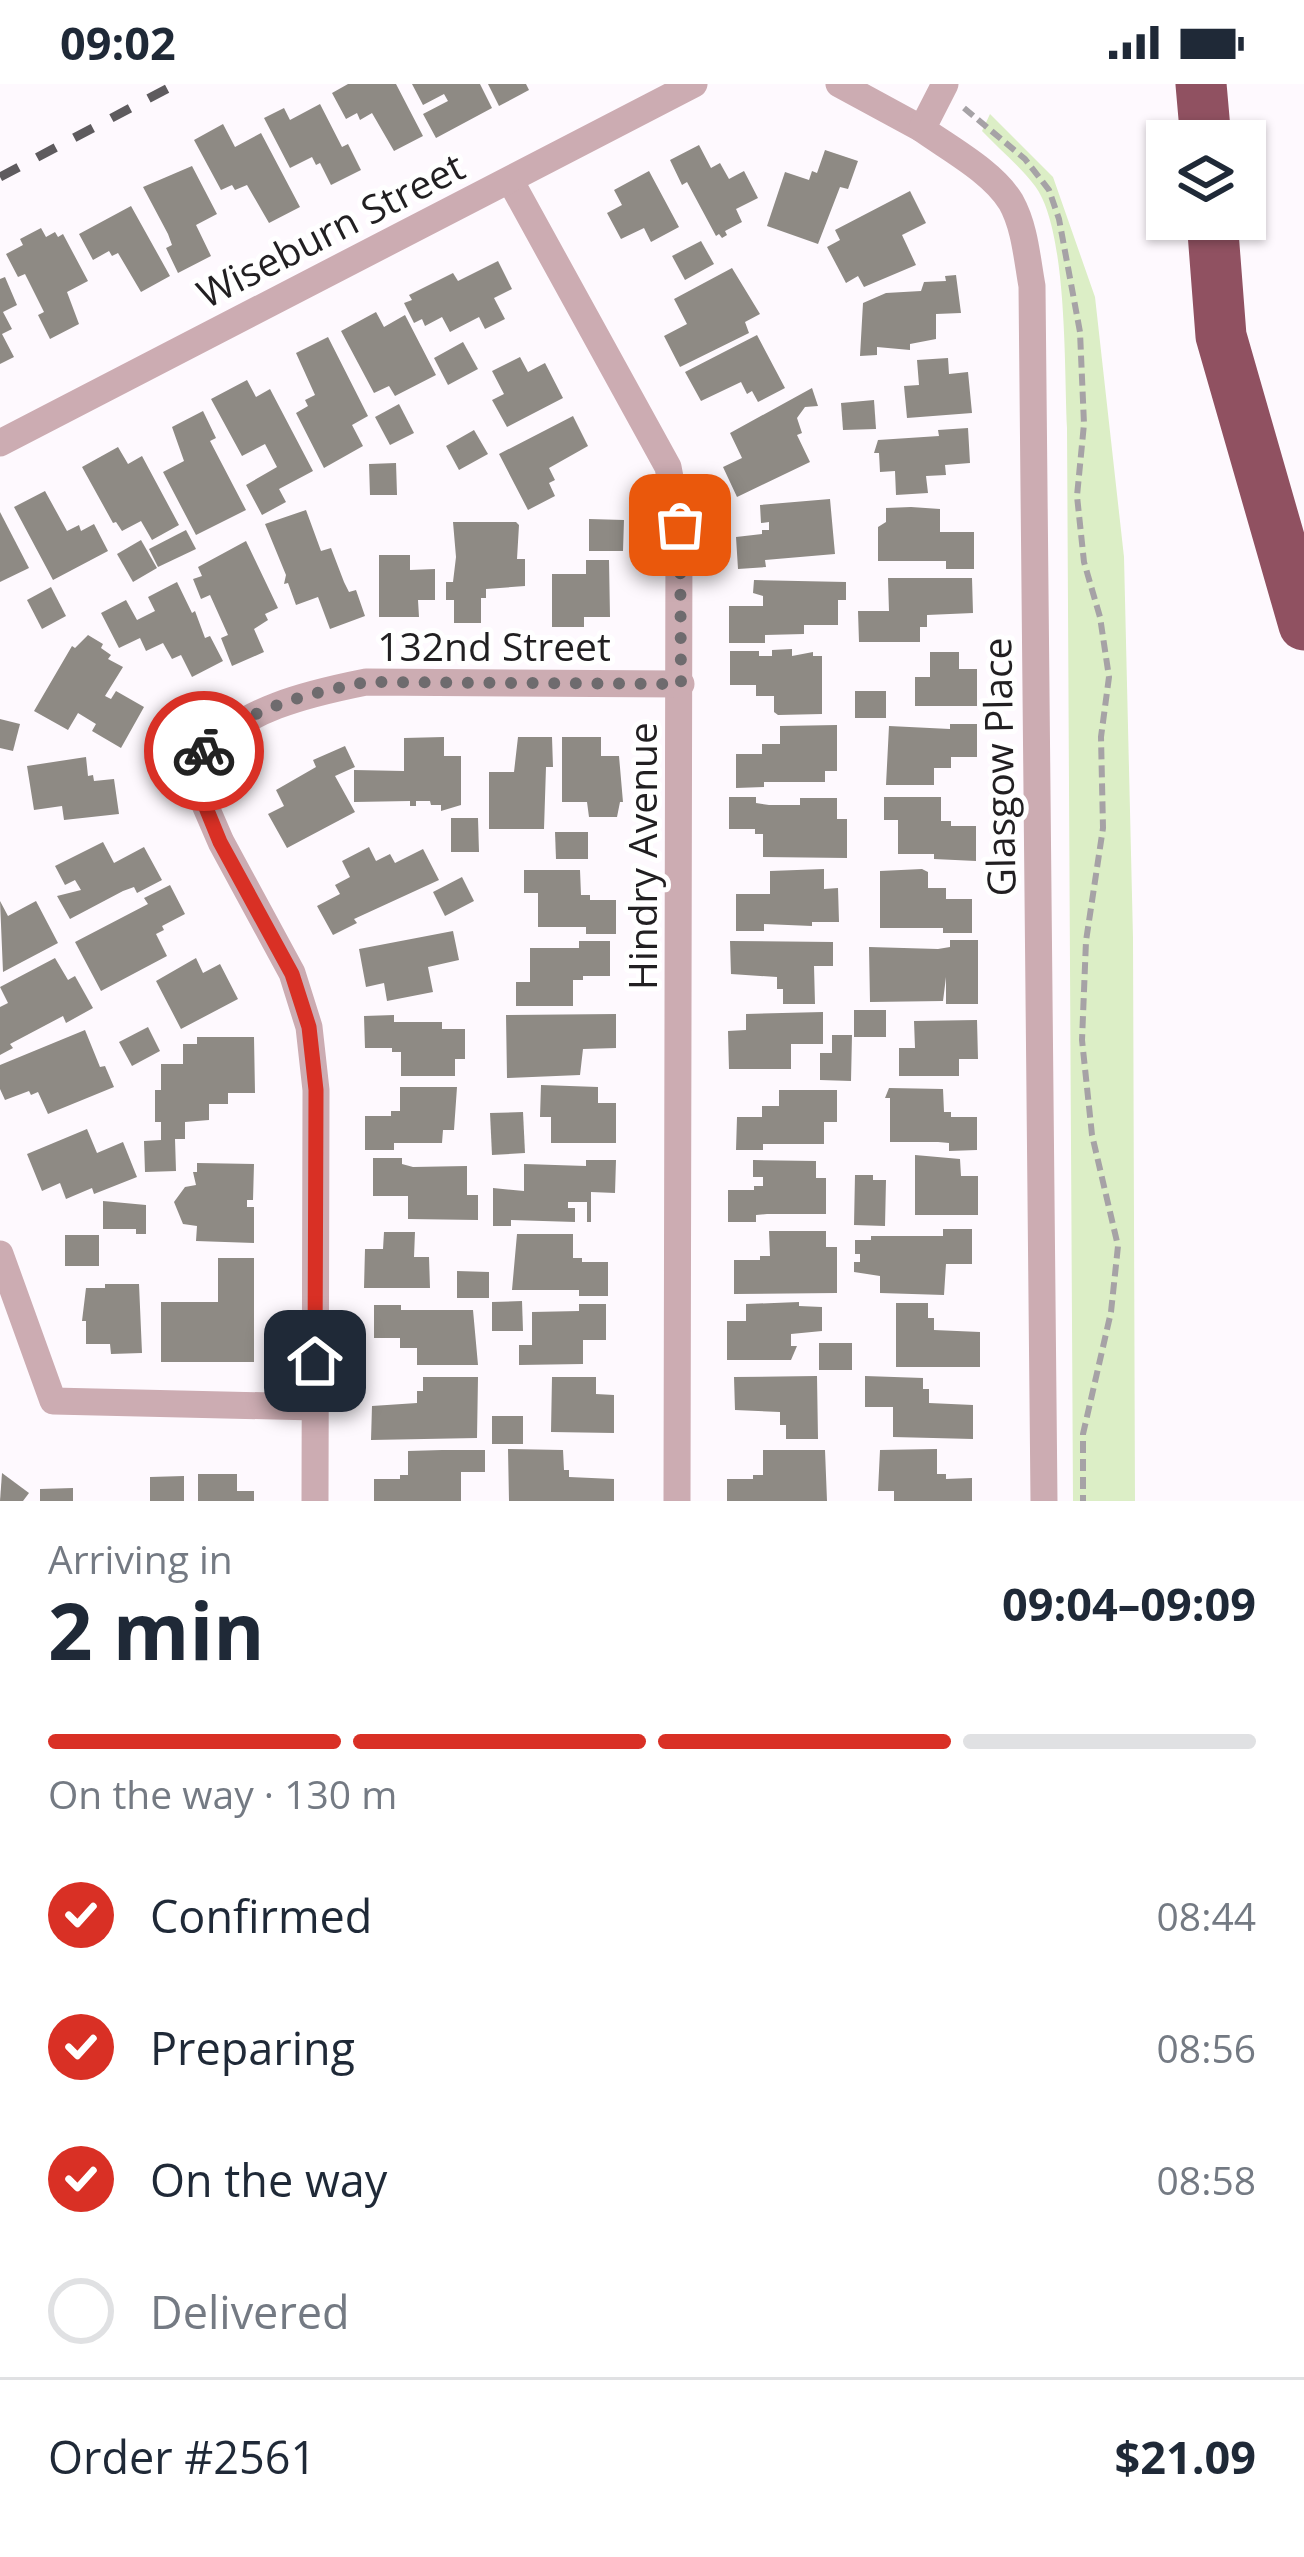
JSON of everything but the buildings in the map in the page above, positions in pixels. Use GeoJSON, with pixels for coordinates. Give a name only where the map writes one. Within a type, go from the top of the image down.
{"type":"FeatureCollection","features":[{"type":"Feature","properties":{"kind":"highway"},"geometry":{"type":"LineString","coordinates":[[1201,84],[1204,120]]}},
{"type":"Feature","properties":{"kind":"highway"},"geometry":{"type":"LineString","coordinates":[[1214,240],[1221,336],[1304,625]]}},
{"type":"Feature","properties":{"kind":"street","name":"Wiseburn Street"},"geometry":{"type":"LineString","coordinates":[[0,443],[694,84]]}},
{"type":"Feature","properties":{"kind":"street"},"geometry":{"type":"LineString","coordinates":[[838,84],[922,129],[943,88]]}},
{"type":"Feature","properties":{"kind":"street","name":"Glasgow Place"},"geometry":{"type":"LineString","coordinates":[[922,129],[980,171],[1010,200],[1022,232],[1032,286],[1044,1501]]}},
{"type":"Feature","properties":{"kind":"street","name":"Hindry Avenue"},"geometry":{"type":"LineString","coordinates":[[510,180],[668,467],[680,525],[677,1501]]}},
{"type":"Feature","properties":{"kind":"street","name":"132nd Street"},"geometry":{"type":"LineString","coordinates":[[315,1407],[316,1090],[309,1027],[292,974],[220,842],[202,798],[200,755],[217,737],[256,714],[366,682],[681,684]]}},
{"type":"Feature","properties":{"kind":"street"},"geometry":{"type":"LineString","coordinates":[[0,1254],[53,1401],[315,1407],[315,1501]]}},
{"type":"Feature","properties":{"kind":"path"},"geometry":{"type":"LineString","coordinates":[[943,88],[1025,159],[1048,190],[1059,219],[1080,332],[1084,424],[1077,496],[1084,562],[1100,617],[1109,677],[1101,736],[1103,828],[1086,941],[1082,1040],[1092,1136],[1118,1246],[1112,1312],[1083,1434],[1083,1501]]}},
{"type":"Feature","properties":{"kind":"green space"},"geometry":{"type":"Polygon","coordinates":[[[990,114],[1053,177],[1095,297],[1124,557],[1133,938],[1135,1501],[1073,1501],[1067,428],[1062,302],[1046,207],[1035,186],[982,131],[990,114]]]}},
{"type":"Feature","properties":{"kind":"railway"},"geometry":{"type":"LineString","coordinates":[[0,177],[176,84]]}},
{"type":"Feature","properties":{"kind":"way so far"},"geometry":{"type":"LineString","coordinates":[[204,751],[217,737],[256,714],[366,682],[681,684],[680,525]]}},
{"type":"Feature","properties":{"kind":"route"},"geometry":{"type":"LineString","coordinates":[[204,751],[200,755],[202,798],[220,842],[292,974],[309,1027],[316,1090],[315,1361]]}}]}
